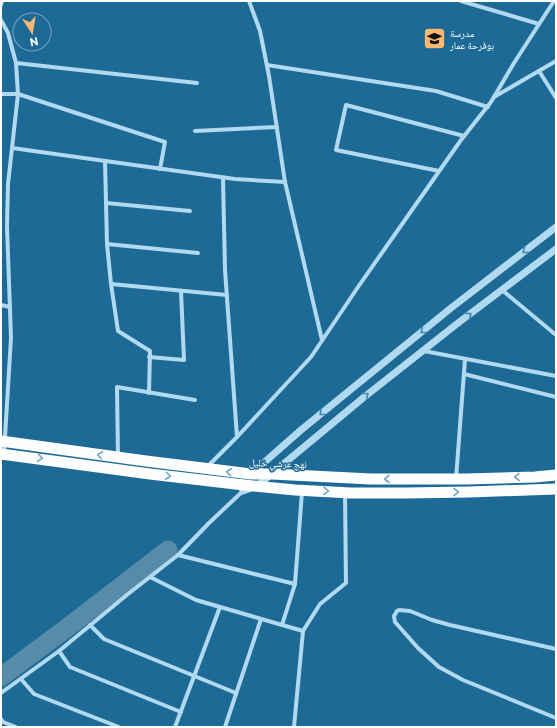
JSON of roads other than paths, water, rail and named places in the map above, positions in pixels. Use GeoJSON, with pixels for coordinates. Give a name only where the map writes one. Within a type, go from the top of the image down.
{"type":"FeatureCollection","features":[{"type":"Feature","properties":{"kind":"highway","name":"نهج عرشي خليل"},"geometry":{"type":"LineString","coordinates":[[3,441],[251,474],[371,479],[456,479],[556,475]]}},
{"type":"Feature","properties":{"kind":"highway"},"geometry":{"type":"LineString","coordinates":[[2,454],[242,488],[257,486],[345,492],[469,492],[556,489]]}},
{"type":"Feature","properties":{"kind":"street"},"geometry":{"type":"LineString","coordinates":[[1,5],[2,1]]}},
{"type":"Feature","properties":{"kind":"street"},"geometry":{"type":"LineString","coordinates":[[249,1],[260,31],[267,65],[285,182],[322,340]]}},
{"type":"Feature","properties":{"kind":"street"},"geometry":{"type":"LineString","coordinates":[[461,1],[539,24]]}},
{"type":"Feature","properties":{"kind":"street"},"geometry":{"type":"LineString","coordinates":[[205,469],[237,437],[311,357],[439,171],[464,136],[488,107],[553,1]]}},
{"type":"Feature","properties":{"kind":"street"},"geometry":{"type":"LineString","coordinates":[[1,20],[8,33],[16,63],[18,94],[8,184],[7,226],[11,338],[2,454]]}},
{"type":"Feature","properties":{"kind":"street"},"geometry":{"type":"LineString","coordinates":[[494,98],[556,61]]}},
{"type":"Feature","properties":{"kind":"street"},"geometry":{"type":"LineString","coordinates":[[16,63],[197,83]]}},
{"type":"Feature","properties":{"kind":"street"},"geometry":{"type":"LineString","coordinates":[[267,65],[436,91],[488,107]]}},
{"type":"Feature","properties":{"kind":"street"},"geometry":{"type":"LineString","coordinates":[[539,71],[556,98]]}},
{"type":"Feature","properties":{"kind":"street"},"geometry":{"type":"LineString","coordinates":[[1,94],[18,94],[165,142],[160,169]]}},
{"type":"Feature","properties":{"kind":"street"},"geometry":{"type":"LineString","coordinates":[[439,171],[336,150],[346,105],[464,136]]}},
{"type":"Feature","properties":{"kind":"street"},"geometry":{"type":"LineString","coordinates":[[195,131],[277,127]]}},
{"type":"Feature","properties":{"kind":"street"},"geometry":{"type":"LineString","coordinates":[[12,148],[223,178],[285,182]]}},
{"type":"Feature","properties":{"kind":"street"},"geometry":{"type":"LineString","coordinates":[[105,161],[107,244],[118,331],[150,351],[149,393]]}},
{"type":"Feature","properties":{"kind":"street"},"geometry":{"type":"LineString","coordinates":[[223,178],[225,270],[237,437]]}},
{"type":"Feature","properties":{"kind":"street"},"geometry":{"type":"LineString","coordinates":[[106,203],[190,210]]}},
{"type":"Feature","properties":{"kind":"street"},"geometry":{"type":"LineString","coordinates":[[1,693],[59,651],[178,554],[242,488],[251,474],[302,430],[451,308],[556,227]]}},
{"type":"Feature","properties":{"kind":"street"},"geometry":{"type":"LineString","coordinates":[[107,244],[198,253]]}},
{"type":"Feature","properties":{"kind":"street"},"geometry":{"type":"LineString","coordinates":[[257,486],[362,398],[556,249]]}},
{"type":"Feature","properties":{"kind":"street"},"geometry":{"type":"LineString","coordinates":[[111,284],[227,295]]}},
{"type":"Feature","properties":{"kind":"street"},"geometry":{"type":"LineString","coordinates":[[502,290],[556,335]]}},
{"type":"Feature","properties":{"kind":"street"},"geometry":{"type":"LineString","coordinates":[[150,356],[184,360],[181,291]]}},
{"type":"Feature","properties":{"kind":"street"},"geometry":{"type":"LineString","coordinates":[[1,305],[10,307]]}},
{"type":"Feature","properties":{"kind":"street"},"geometry":{"type":"LineString","coordinates":[[424,351],[556,376]]}},
{"type":"Feature","properties":{"kind":"street"},"geometry":{"type":"LineString","coordinates":[[456,479],[465,358]]}},
{"type":"Feature","properties":{"kind":"street"},"geometry":{"type":"LineString","coordinates":[[464,374],[556,397]]}},
{"type":"Feature","properties":{"kind":"street"},"geometry":{"type":"LineString","coordinates":[[118,457],[116,387],[195,400]]}},
{"type":"Feature","properties":{"kind":"street"},"geometry":{"type":"LineString","coordinates":[[282,625],[295,584],[303,490]]}},
{"type":"Feature","properties":{"kind":"street"},"geometry":{"type":"LineString","coordinates":[[294,727],[303,631],[320,604],[346,582],[345,492]]}},
{"type":"Feature","properties":{"kind":"street"},"geometry":{"type":"LineString","coordinates":[[178,554],[295,584]]}},
{"type":"Feature","properties":{"kind":"street"},"geometry":{"type":"LineString","coordinates":[[150,577],[196,600],[303,631]]}},
{"type":"Feature","properties":{"kind":"street"},"geometry":{"type":"LineString","coordinates":[[175,727],[220,607]]}},
{"type":"Feature","properties":{"kind":"street"},"geometry":{"type":"LineString","coordinates":[[556,649],[450,625],[432,620],[410,611],[399,610],[394,616],[395,622],[414,644],[439,667],[463,680],[556,718]]}},
{"type":"Feature","properties":{"kind":"street"},"geometry":{"type":"LineString","coordinates":[[225,727],[261,619]]}},
{"type":"Feature","properties":{"kind":"street"},"geometry":{"type":"LineString","coordinates":[[90,625],[104,639],[236,693]]}},
{"type":"Feature","properties":{"kind":"street"},"geometry":{"type":"LineString","coordinates":[[59,651],[70,667],[181,712]]}},
{"type":"Feature","properties":{"kind":"street"},"geometry":{"type":"LineString","coordinates":[[22,679],[34,694],[119,727]]}},
{"type":"Feature","properties":{"kind":"street"},"geometry":{"type":"LineString","coordinates":[[1,719],[4,722],[16,727]]}},
{"type":"Feature","properties":{"kind":"waterway"},"geometry":{"type":"LineString","coordinates":[[1,677],[168,550]]}},
{"type":"Feature","properties":{"kind":"place","name":"مدرسة بوفرحة عمار"},"geometry":{"type":"Point","coordinates":[434,39]}}]}
